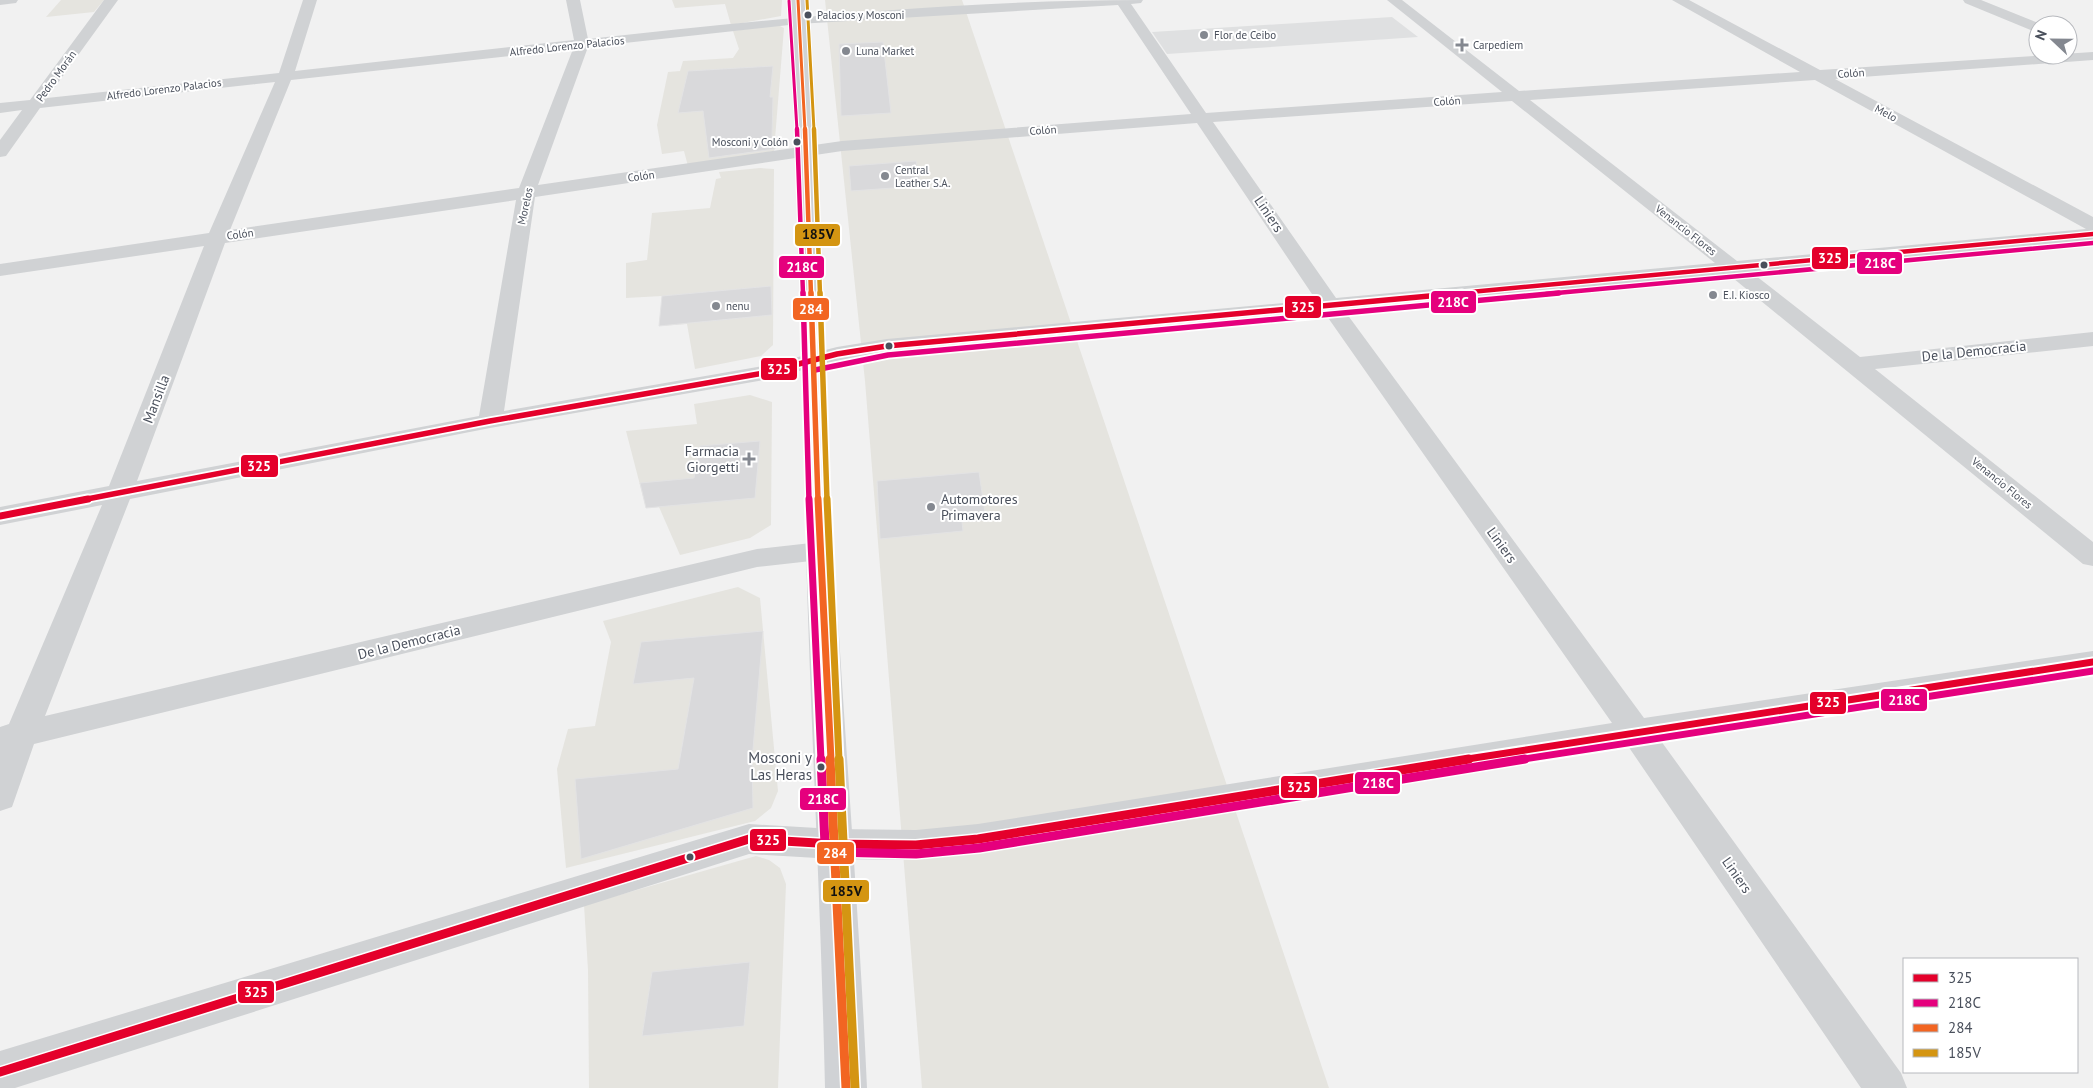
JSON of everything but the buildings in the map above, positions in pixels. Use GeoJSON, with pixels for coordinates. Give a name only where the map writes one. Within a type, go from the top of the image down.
{"type":"FeatureCollection","features":[{"type":"Feature","properties":{"kind":"main road"},"geometry":{"type":"LineString","coordinates":[[798,0],[807,152],[820,550],[834,844],[841,939],[846,1088]]}},
{"type":"Feature","properties":{"kind":"street"},"geometry":{"type":"LineString","coordinates":[[0,1],[11,0]]}},
{"type":"Feature","properties":{"kind":"street","name":"Pedro Morán"},"geometry":{"type":"LineString","coordinates":[[0,152],[111,0]]}},
{"type":"Feature","properties":{"kind":"street","name":"Mansilla"},"geometry":{"type":"LineString","coordinates":[[0,797],[10,738],[120,492],[216,238],[286,76],[310,0]]}},
{"type":"Feature","properties":{"kind":"street"},"geometry":{"type":"LineString","coordinates":[[573,0],[582,45]]}},
{"type":"Feature","properties":{"kind":"street","name":"Alfredo Lorenzo Palacios"},"geometry":{"type":"LineString","coordinates":[[0,108],[798,20],[1126,0]]}},
{"type":"Feature","properties":{"kind":"street","name":"Liniers"},"geometry":{"type":"LineString","coordinates":[[1126,0],[1203,118],[1330,305],[1636,732],[1886,1088]]}},
{"type":"Feature","properties":{"kind":"street","name":"Venancio Flores"},"geometry":{"type":"LineString","coordinates":[[1394,0],[1732,266],[2093,556]]}},
{"type":"Feature","properties":{"kind":"street","name":"Melo"},"geometry":{"type":"LineString","coordinates":[[1678,0],[2093,225]]}},
{"type":"Feature","properties":{"kind":"street"},"geometry":{"type":"LineString","coordinates":[[1970,0],[2028,24]]}},
{"type":"Feature","properties":{"kind":"street","name":"Morelos"},"geometry":{"type":"LineString","coordinates":[[490,421],[526,193],[582,45]]}},
{"type":"Feature","properties":{"kind":"street"},"geometry":{"type":"LineString","coordinates":[[2078,45],[2093,50]]}},
{"type":"Feature","properties":{"kind":"street","name":"Colón"},"geometry":{"type":"LineString","coordinates":[[0,270],[842,146],[1203,118],[2093,56]]}},
{"type":"Feature","properties":{"kind":"street"},"geometry":{"type":"LineString","coordinates":[[0,516],[490,421],[764,373],[854,351],[887,346],[1732,266],[2093,234]]}},
{"type":"Feature","properties":{"kind":"street","name":"De la Democracia"},"geometry":{"type":"LineString","coordinates":[[1855,364],[2093,339]]}},
{"type":"Feature","properties":{"kind":"street","name":"De la Democracia"},"geometry":{"type":"LineString","coordinates":[[10,738],[757,558],[820,550]]}},
{"type":"Feature","properties":{"kind":"street"},"geometry":{"type":"LineString","coordinates":[[0,1072],[749,839],[834,844],[916,845],[978,839],[1636,732],[2093,662]]}},
{"type":"Feature","properties":{"kind":"shaded area"},"geometry":{"type":"Polygon","coordinates":[[[61,0],[104,0],[94,12],[46,17],[61,0]]]}},
{"type":"Feature","properties":{"kind":"shaded area"},"geometry":{"type":"Polygon","coordinates":[[[672,0],[782,0],[781,16],[731,25],[725,4],[675,8],[672,0]]]}},
{"type":"Feature","properties":{"kind":"shaded area"},"geometry":{"type":"Polygon","coordinates":[[[825,0],[962,0],[1329,1088],[922,1088],[865,381],[825,0]]]}},
{"type":"Feature","properties":{"kind":"shaded area"},"geometry":{"type":"Polygon","coordinates":[[[1392,17],[1418,37],[1167,54],[1152,32],[1392,17]]]}},
{"type":"Feature","properties":{"kind":"shaded area"},"geometry":{"type":"Polygon","coordinates":[[[778,25],[784,28],[774,151],[688,166],[684,151],[662,154],[657,125],[668,72],[680,71],[683,61],[733,58],[739,49],[733,31],[778,25]]]}},
{"type":"Feature","properties":{"kind":"shaded area"},"geometry":{"type":"Polygon","coordinates":[[[760,168],[774,169],[773,345],[761,356],[695,369],[687,324],[659,326],[662,296],[626,298],[626,263],[647,260],[652,213],[710,208],[716,179],[721,178],[719,172],[760,168]]]}},
{"type":"Feature","properties":{"kind":"shaded area"},"geometry":{"type":"Polygon","coordinates":[[[750,395],[772,402],[771,525],[750,538],[680,555],[659,507],[646,508],[626,431],[697,424],[694,404],[750,395]]]}},
{"type":"Feature","properties":{"kind":"shaded area"},"geometry":{"type":"Polygon","coordinates":[[[738,587],[760,598],[778,791],[771,808],[755,821],[566,868],[557,769],[568,729],[595,726],[611,642],[603,621],[738,587]]]}},
{"type":"Feature","properties":{"kind":"shaded area"},"geometry":{"type":"Polygon","coordinates":[[[756,856],[769,860],[780,868],[786,884],[778,1088],[589,1088],[588,970],[584,905],[756,856]]]}},
{"type":"Feature","properties":{"kind":"transit line","name":"284"},"geometry":{"type":"LineString","coordinates":[[798,0],[820,552],[846,1088]]}},
{"type":"Feature","properties":{"kind":"transit line","name":"185V"},"geometry":{"type":"LineString","coordinates":[[807,0],[814,138],[826,483],[855,1088]]}},
{"type":"Feature","properties":{"kind":"transit line","name":"218C"},"geometry":{"type":"LineString","coordinates":[[789,1],[798,152],[811,551],[825,844],[830,852],[916,854],[979,848],[1637,741],[2093,671]]}},
{"type":"Feature","properties":{"kind":"transit line","name":"325"},"geometry":{"type":"LineString","coordinates":[[0,516],[490,421],[764,373],[837,354],[887,346],[2093,234]]}},
{"type":"Feature","properties":{"kind":"transit line","name":"218C"},"geometry":{"type":"LineString","coordinates":[[815,370],[888,355],[2093,243]]}},
{"type":"Feature","properties":{"kind":"transit line","name":"325"},"geometry":{"type":"LineString","coordinates":[[0,1072],[749,839],[834,844],[916,845],[978,839],[1636,732],[2093,662]]}},
{"type":"Feature","properties":{"kind":"place","name":"Palacios y Mosconi"},"geometry":{"type":"Point","coordinates":[808,15]}},
{"type":"Feature","properties":{"kind":"place","name":"Flor de Ceibo"},"geometry":{"type":"Point","coordinates":[1204,35]}},
{"type":"Feature","properties":{"kind":"place","name":"Carpediem"},"geometry":{"type":"Point","coordinates":[1462,45]}},
{"type":"Feature","properties":{"kind":"place","name":"Luna Market"},"geometry":{"type":"Point","coordinates":[846,51]}},
{"type":"Feature","properties":{"kind":"place","name":"Mosconi y Colón"},"geometry":{"type":"Point","coordinates":[797,142]}},
{"type":"Feature","properties":{"kind":"place","name":"Central Leather S.A."},"geometry":{"type":"Point","coordinates":[885,176]}},
{"type":"Feature","properties":{"kind":"place","name":"E.I. Kiosco"},"geometry":{"type":"Point","coordinates":[1713,295]}},
{"type":"Feature","properties":{"kind":"place","name":"nenu"},"geometry":{"type":"Point","coordinates":[716,306]}},
{"type":"Feature","properties":{"kind":"place","name":"Farmacia Giorgetti"},"geometry":{"type":"Point","coordinates":[749,459]}},
{"type":"Feature","properties":{"kind":"place","name":"Automotores Primavera"},"geometry":{"type":"Point","coordinates":[931,507]}},
{"type":"Feature","properties":{"kind":"place","name":"Mosconi y Las Heras"},"geometry":{"type":"Point","coordinates":[821,767]}}]}
